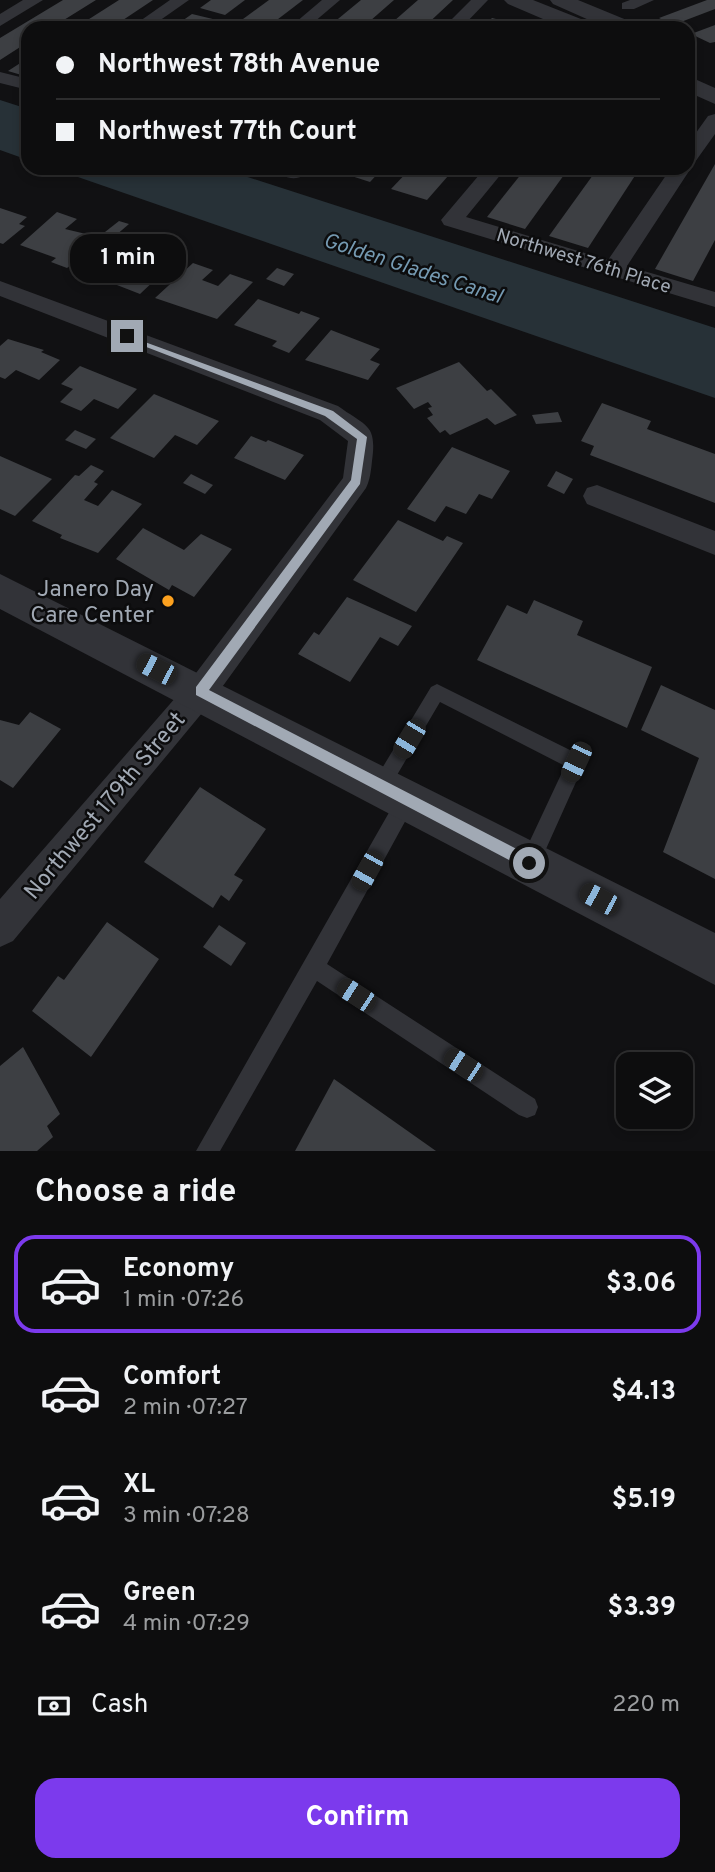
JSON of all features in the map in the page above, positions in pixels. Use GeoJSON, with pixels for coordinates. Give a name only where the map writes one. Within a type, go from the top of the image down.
{"type":"FeatureCollection","features":[{"type":"Feature","properties":{"kind":"street"},"geometry":{"type":"LineString","coordinates":[[0,20],[35,0]]}},
{"type":"Feature","properties":{"kind":"street"},"geometry":{"type":"LineString","coordinates":[[149,21],[181,0]]}},
{"type":"Feature","properties":{"kind":"street"},"geometry":{"type":"LineString","coordinates":[[306,21],[332,0]]}},
{"type":"Feature","properties":{"kind":"street"},"geometry":{"type":"LineString","coordinates":[[458,21],[480,0]]}},
{"type":"Feature","properties":{"kind":"street"},"geometry":{"type":"LineString","coordinates":[[515,0],[566,21]]}},
{"type":"Feature","properties":{"kind":"street"},"geometry":{"type":"LineString","coordinates":[[560,0],[627,17],[646,0]]}},
{"type":"Feature","properties":{"kind":"street"},"geometry":{"type":"LineString","coordinates":[[695,64],[715,75]]}},
{"type":"Feature","properties":{"kind":"street"},"geometry":{"type":"LineString","coordinates":[[0,76],[21,83]]}},
{"type":"Feature","properties":{"kind":"street"},"geometry":{"type":"LineString","coordinates":[[695,87],[715,97]]}},
{"type":"Feature","properties":{"kind":"street"},"geometry":{"type":"LineString","coordinates":[[695,147],[705,132]]}},
{"type":"Feature","properties":{"kind":"street","name":"Northwest 76th Place"},"geometry":{"type":"LineString","coordinates":[[490,175],[452,220],[715,300]]}},
{"type":"Feature","properties":{"kind":"street"},"geometry":{"type":"LineString","coordinates":[[613,270],[676,175]]}},
{"type":"Feature","properties":{"kind":"street","name":"Northwest 179th Street"},"geometry":{"type":"LineString","coordinates":[[0,288],[329,413],[362,437],[356,481],[201,691],[0,928]]}},
{"type":"Feature","properties":{"kind":"street"},"geometry":{"type":"LineString","coordinates":[[597,496],[715,543]]}},
{"type":"Feature","properties":{"kind":"street"},"geometry":{"type":"LineString","coordinates":[[0,590],[201,691],[715,960]]}},
{"type":"Feature","properties":{"kind":"lane"},"geometry":{"type":"LineString","coordinates":[[207,1151],[314,967],[437,692],[576,762],[529,863]]}},
{"type":"Feature","properties":{"kind":"lane"},"geometry":{"type":"LineString","coordinates":[[314,967],[527,1107]]}},
{"type":"Feature","properties":{"kind":"water"},"geometry":{"type":"Polygon","coordinates":[[[0,100],[21,107],[21,158],[0,150],[0,100]]]}},
{"type":"Feature","properties":{"kind":"water","name":"Golden Glades Canal"},"geometry":{"type":"Polygon","coordinates":[[[72,175],[242,175],[715,328],[715,398],[72,175]]]}},
{"type":"Feature","properties":{"kind":"building"},"geometry":{"type":"Polygon","coordinates":[[[63,0],[96,0],[62,21],[28,21],[63,0]]]}},
{"type":"Feature","properties":{"kind":"building"},"geometry":{"type":"Polygon","coordinates":[[[119,0],[153,0],[122,21],[86,21],[119,0]]]}},
{"type":"Feature","properties":{"kind":"building"},"geometry":{"type":"Polygon","coordinates":[[[211,0],[245,0],[225,15],[200,8],[211,0]]]}},
{"type":"Feature","properties":{"kind":"building"},"geometry":{"type":"Polygon","coordinates":[[[269,0],[303,0],[276,21],[243,19],[269,0]]]}},
{"type":"Feature","properties":{"kind":"building"},"geometry":{"type":"Polygon","coordinates":[[[361,0],[394,0],[370,21],[336,21],[361,0]]]}},
{"type":"Feature","properties":{"kind":"building"},"geometry":{"type":"Polygon","coordinates":[[[418,0],[453,0],[430,21],[394,21],[418,0]]]}},
{"type":"Feature","properties":{"kind":"building"},"geometry":{"type":"Polygon","coordinates":[[[707,0],[715,0],[715,9],[684,21],[665,21],[659,18],[707,0]]]}},
{"type":"Feature","properties":{"kind":"building"},"geometry":{"type":"Polygon","coordinates":[[[192,14],[217,20],[216,21],[182,21],[192,14]]]}},
{"type":"Feature","properties":{"kind":"building"},"geometry":{"type":"Polygon","coordinates":[[[21,25],[21,46],[0,60],[0,38],[21,25]]]}},
{"type":"Feature","properties":{"kind":"building"},"geometry":{"type":"Polygon","coordinates":[[[715,25],[715,42],[710,43],[695,36],[695,32],[715,25]]]}},
{"type":"Feature","properties":{"kind":"building"},"geometry":{"type":"Polygon","coordinates":[[[21,63],[21,75],[8,71],[21,63]]]}},
{"type":"Feature","properties":{"kind":"building"},"geometry":{"type":"Polygon","coordinates":[[[715,164],[715,240],[693,281],[655,269],[715,164]]]}},
{"type":"Feature","properties":{"kind":"building"},"geometry":{"type":"Polygon","coordinates":[[[348,175],[376,175],[370,182],[348,175]]]}},
{"type":"Feature","properties":{"kind":"building"},"geometry":{"type":"Polygon","coordinates":[[[404,175],[449,175],[427,200],[391,189],[404,175]]]}},
{"type":"Feature","properties":{"kind":"building"},"geometry":{"type":"Polygon","coordinates":[[[520,175],[564,175],[525,229],[487,217],[520,175]]]}},
{"type":"Feature","properties":{"kind":"building"},"geometry":{"type":"Polygon","coordinates":[[[593,175],[635,175],[588,248],[549,236],[593,175]]]}},
{"type":"Feature","properties":{"kind":"building"},"geometry":{"type":"Polygon","coordinates":[[[0,208],[27,217],[19,224],[25,226],[3,244],[0,243],[0,208]]]}},
{"type":"Feature","properties":{"kind":"building"},"geometry":{"type":"Polygon","coordinates":[[[57,212],[77,219],[65,229],[103,238],[67,268],[51,262],[56,258],[20,245],[57,212]]]}},
{"type":"Feature","properties":{"kind":"building"},"geometry":{"type":"Polygon","coordinates":[[[119,221],[129,224],[115,236],[105,232],[119,221]]]}},
{"type":"Feature","properties":{"kind":"building"},"geometry":{"type":"Polygon","coordinates":[[[116,263],[157,278],[140,294],[99,278],[116,263]]]}},
{"type":"Feature","properties":{"kind":"building"},"geometry":{"type":"Polygon","coordinates":[[[193,263],[213,270],[202,280],[218,286],[230,274],[253,282],[217,319],[155,298],[193,263]]]}},
{"type":"Feature","properties":{"kind":"building"},"geometry":{"type":"Polygon","coordinates":[[[277,268],[294,274],[284,286],[266,279],[277,268]]]}},
{"type":"Feature","properties":{"kind":"building"},"geometry":{"type":"Polygon","coordinates":[[[258,299],[299,314],[301,311],[320,318],[289,353],[272,346],[277,341],[234,325],[258,299]]]}},
{"type":"Feature","properties":{"kind":"building"},"geometry":{"type":"Polygon","coordinates":[[[331,330],[380,349],[370,360],[380,364],[368,380],[305,360],[331,330]]]}},
{"type":"Feature","properties":{"kind":"building"},"geometry":{"type":"Polygon","coordinates":[[[8,339],[44,350],[41,352],[60,360],[39,380],[16,370],[5,379],[0,377],[0,346],[8,339]]]}},
{"type":"Feature","properties":{"kind":"building"},"geometry":{"type":"Polygon","coordinates":[[[459,362],[487,391],[491,389],[517,415],[495,425],[487,418],[450,435],[445,430],[440,433],[427,418],[433,415],[428,408],[432,407],[428,402],[414,409],[396,388],[459,362]]]}},
{"type":"Feature","properties":{"kind":"building"},"geometry":{"type":"Polygon","coordinates":[[[80,366],[137,389],[118,409],[94,399],[81,411],[60,402],[73,389],[61,384],[80,366]]]}},
{"type":"Feature","properties":{"kind":"building"},"geometry":{"type":"Polygon","coordinates":[[[154,394],[219,421],[197,445],[175,435],[154,458],[110,438],[154,394]]]}},
{"type":"Feature","properties":{"kind":"building"},"geometry":{"type":"Polygon","coordinates":[[[602,403],[651,421],[647,429],[715,454],[715,503],[590,455],[594,446],[581,441],[602,403]]]}},
{"type":"Feature","properties":{"kind":"building"},"geometry":{"type":"Polygon","coordinates":[[[558,412],[562,422],[536,424],[532,415],[558,412]]]}},
{"type":"Feature","properties":{"kind":"building"},"geometry":{"type":"Polygon","coordinates":[[[75,430],[96,439],[86,449],[65,440],[75,430]]]}},
{"type":"Feature","properties":{"kind":"building"},"geometry":{"type":"Polygon","coordinates":[[[251,436],[304,455],[285,480],[234,458],[251,436]]]}},
{"type":"Feature","properties":{"kind":"building"},"geometry":{"type":"Polygon","coordinates":[[[452,447],[510,471],[492,499],[479,494],[466,514],[446,506],[435,522],[407,509],[452,447]]]}},
{"type":"Feature","properties":{"kind":"building"},"geometry":{"type":"Polygon","coordinates":[[[0,456],[52,479],[15,516],[0,509],[0,456]]]}},
{"type":"Feature","properties":{"kind":"building"},"geometry":{"type":"Polygon","coordinates":[[[91,465],[104,471],[94,482],[98,484],[84,500],[98,506],[112,490],[142,504],[98,553],[60,538],[62,535],[32,521],[75,475],[79,476],[91,465]]]}},
{"type":"Feature","properties":{"kind":"building"},"geometry":{"type":"Polygon","coordinates":[[[556,471],[573,479],[564,494],[547,486],[556,471]]]}},
{"type":"Feature","properties":{"kind":"building"},"geometry":{"type":"Polygon","coordinates":[[[191,474],[213,485],[205,494],[183,483],[191,474]]]}},
{"type":"Feature","properties":{"kind":"building"},"geometry":{"type":"Polygon","coordinates":[[[398,520],[443,541],[447,536],[463,543],[416,612],[353,580],[398,520]]]}},
{"type":"Feature","properties":{"kind":"building"},"geometry":{"type":"Polygon","coordinates":[[[143,528],[184,550],[201,534],[232,549],[194,597],[172,585],[169,590],[116,559],[143,528]]]}},
{"type":"Feature","properties":{"kind":"building"},"geometry":{"type":"Polygon","coordinates":[[[347,597],[412,626],[398,646],[380,637],[350,682],[298,654],[314,632],[319,635],[347,597]]]}},
{"type":"Feature","properties":{"kind":"building"},"geometry":{"type":"Polygon","coordinates":[[[534,600],[583,621],[577,635],[652,667],[627,728],[477,660],[507,605],[527,614],[534,600]]]}},
{"type":"Feature","properties":{"kind":"building"},"geometry":{"type":"Polygon","coordinates":[[[661,685],[715,710],[715,879],[663,852],[699,758],[641,730],[661,685]]]}},
{"type":"Feature","properties":{"kind":"building"},"geometry":{"type":"Polygon","coordinates":[[[30,712],[61,729],[13,788],[0,780],[0,720],[19,725],[30,712]]]}},
{"type":"Feature","properties":{"kind":"building"},"geometry":{"type":"Polygon","coordinates":[[[200,787],[266,829],[234,875],[243,880],[229,901],[221,895],[213,908],[144,862],[200,787]]]}},
{"type":"Feature","properties":{"kind":"building"},"geometry":{"type":"Polygon","coordinates":[[[107,922],[159,959],[91,1057],[32,1011],[58,976],[64,980],[107,922]]]}},
{"type":"Feature","properties":{"kind":"building"},"geometry":{"type":"Polygon","coordinates":[[[219,925],[246,943],[231,966],[203,947],[219,925]]]}},
{"type":"Feature","properties":{"kind":"building"},"geometry":{"type":"Polygon","coordinates":[[[23,1047],[60,1114],[47,1126],[53,1137],[37,1151],[0,1151],[0,1066],[23,1047]]]}},
{"type":"Feature","properties":{"kind":"building"},"geometry":{"type":"Polygon","coordinates":[[[334,1079],[436,1151],[295,1151],[334,1079]]]}},
{"type":"Feature","properties":{"kind":"place","name":"Janero Day Care Center"},"geometry":{"type":"Point","coordinates":[168,601]}},
{"type":"Feature","properties":{"kind":"route"},"geometry":{"type":"LineString","coordinates":[[127,336],[329,413],[362,437],[356,481],[201,691],[529,863]]}}]}
